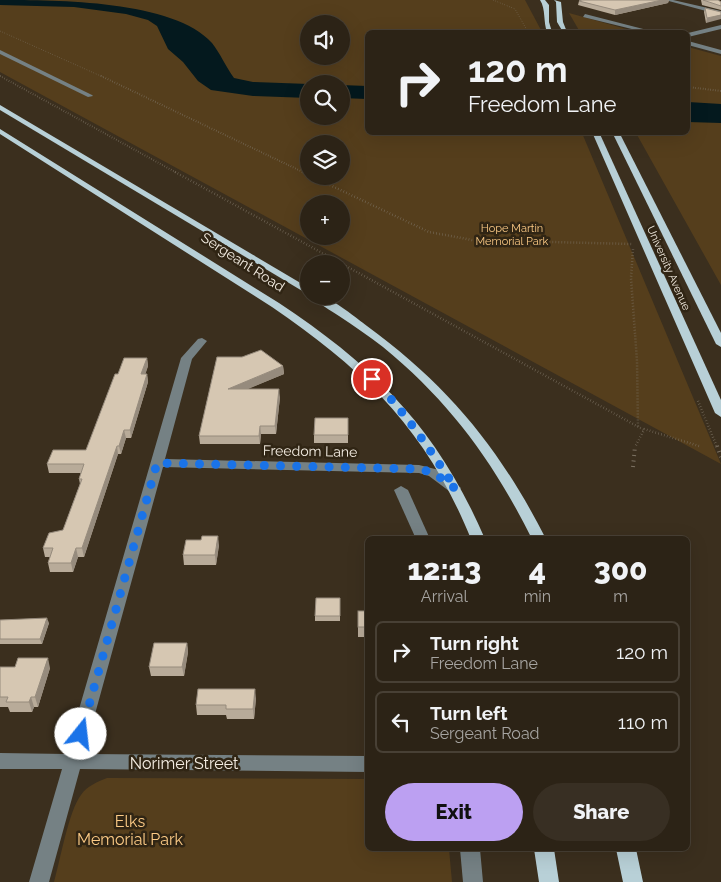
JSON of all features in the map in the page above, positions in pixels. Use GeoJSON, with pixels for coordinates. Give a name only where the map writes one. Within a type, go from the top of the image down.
{"type":"FeatureCollection","features":[{"type":"Feature","properties":{"kind":"main road"},"geometry":{"type":"LineString","coordinates":[[542,0],[546,4],[546,22],[549,30]]}},
{"type":"Feature","properties":{"kind":"main road"},"geometry":{"type":"LineString","coordinates":[[556,0],[558,2],[560,22],[564,30]]}},
{"type":"Feature","properties":{"kind":"main road","name":"Sergeant Road"},"geometry":{"type":"LineString","coordinates":[[0,107],[300,287]]}},
{"type":"Feature","properties":{"kind":"main road","name":"Sergeant Road"},"geometry":{"type":"LineString","coordinates":[[0,131],[252,290],[331,344],[384,390],[427,445],[456,489],[477,536]]}},
{"type":"Feature","properties":{"kind":"main road","name":"University Avenue"},"geometry":{"type":"LineString","coordinates":[[596,135],[721,413]]}},
{"type":"Feature","properties":{"kind":"main road","name":"University Avenue"},"geometry":{"type":"LineString","coordinates":[[616,135],[721,344]]}},
{"type":"Feature","properties":{"kind":"main road"},"geometry":{"type":"LineString","coordinates":[[330,305],[368,330],[425,376],[474,432],[503,473],[537,536]]}},
{"type":"Feature","properties":{"kind":"main road"},"geometry":{"type":"LineString","coordinates":[[544,851],[549,882]]}},
{"type":"Feature","properties":{"kind":"main road"},"geometry":{"type":"LineString","coordinates":[[626,851],[633,882]]}},
{"type":"Feature","properties":{"kind":"street"},"geometry":{"type":"LineString","coordinates":[[667,0],[721,13]]}},
{"type":"Feature","properties":{"kind":"street"},"geometry":{"type":"LineString","coordinates":[[585,16],[641,30]]}},
{"type":"Feature","properties":{"kind":"street"},"geometry":{"type":"LineString","coordinates":[[690,36],[721,28]]}},
{"type":"Feature","properties":{"kind":"street"},"geometry":{"type":"LineString","coordinates":[[690,44],[721,52]]}},
{"type":"Feature","properties":{"kind":"street"},"geometry":{"type":"LineString","coordinates":[[0,52],[90,96]]}},
{"type":"Feature","properties":{"kind":"street"},"geometry":{"type":"LineString","coordinates":[[39,882],[187,358],[202,341]]}},
{"type":"Feature","properties":{"kind":"street","name":"Freedom Lane"},"geometry":{"type":"LineString","coordinates":[[157,463],[419,469],[434,473],[456,489]]}},
{"type":"Feature","properties":{"kind":"street"},"geometry":{"type":"LineString","coordinates":[[401,490],[422,536]]}},
{"type":"Feature","properties":{"kind":"street","name":"Norimer Street"},"geometry":{"type":"LineString","coordinates":[[0,761],[365,764]]}},
{"type":"Feature","properties":{"kind":"street"},"geometry":{"type":"LineString","coordinates":[[470,851],[473,882]]}},
{"type":"Feature","properties":{"kind":"path"},"geometry":{"type":"LineString","coordinates":[[492,0],[516,9],[527,30]]}},
{"type":"Feature","properties":{"kind":"path"},"geometry":{"type":"LineString","coordinates":[[0,31],[99,75],[300,171]]}},
{"type":"Feature","properties":{"kind":"path"},"geometry":{"type":"LineString","coordinates":[[0,76],[644,430],[636,441],[633,453],[633,467]]}},
{"type":"Feature","properties":{"kind":"path"},"geometry":{"type":"LineString","coordinates":[[690,87],[721,91]]}},
{"type":"Feature","properties":{"kind":"path"},"geometry":{"type":"LineString","coordinates":[[329,185],[429,232],[472,240],[634,244],[631,278],[637,361],[637,426]]}},
{"type":"Feature","properties":{"kind":"path"},"geometry":{"type":"LineString","coordinates":[[637,426],[699,446]]}},
{"type":"Feature","properties":{"kind":"green space","name":"Hope Martin Memorial Park"},"geometry":{"type":"Polygon","coordinates":[[[0,0],[525,0],[541,30],[365,30],[365,135],[583,135],[721,464],[350,262],[350,255],[337,255],[318,245],[350,245],[350,195],[300,195],[300,235],[0,72],[0,0]]]}},
{"type":"Feature","properties":{"kind":"green space"},"geometry":{"type":"Polygon","coordinates":[[[569,13],[630,30],[579,30],[569,13]]]}},
{"type":"Feature","properties":{"kind":"green space"},"geometry":{"type":"Polygon","coordinates":[[[690,48],[721,56],[721,285],[637,135],[690,135],[690,48]]]}},
{"type":"Feature","properties":{"kind":"green space","name":"Elks Memorial Park"},"geometry":{"type":"Polygon","coordinates":[[[107,778],[365,779],[365,851],[449,851],[452,882],[54,882],[69,824],[77,802],[86,789],[107,778]]]}},
{"type":"Feature","properties":{"kind":"water"},"geometry":{"type":"Polygon","coordinates":[[[0,0],[82,2],[143,10],[171,18],[194,29],[212,43],[234,78],[253,82],[300,84],[300,98],[253,96],[211,90],[198,81],[183,62],[168,49],[157,26],[148,20],[126,14],[74,7],[0,5],[0,0]]]}},
{"type":"Feature","properties":{"kind":"water"},"geometry":{"type":"Polygon","coordinates":[[[350,85],[365,86],[365,99],[350,98],[350,85]]]}},
{"type":"Feature","properties":{"kind":"water"},"geometry":{"type":"Polygon","coordinates":[[[690,102],[721,104],[721,123],[690,122],[690,102]]]}},
{"type":"Feature","properties":{"kind":"building"},"geometry":{"type":"Polygon","coordinates":[[[662,0],[615,10],[579,1],[662,0]]]}},
{"type":"Feature","properties":{"kind":"building"},"geometry":{"type":"Polygon","coordinates":[[[703,0],[718,0],[721,2],[721,6],[703,0]]]}},
{"type":"Feature","properties":{"kind":"building"},"geometry":{"type":"Polygon","coordinates":[[[705,8],[721,12],[721,15],[707,18],[705,8]]]}},
{"type":"Feature","properties":{"kind":"building"},"geometry":{"type":"Polygon","coordinates":[[[261,350],[283,366],[228,389],[279,389],[275,426],[260,426],[259,436],[199,436],[217,357],[242,357],[261,350]]]}},
{"type":"Feature","properties":{"kind":"building"},"geometry":{"type":"Polygon","coordinates":[[[124,358],[147,358],[141,374],[147,374],[130,430],[124,430],[119,446],[117,446],[82,548],[76,548],[71,563],[48,563],[53,548],[43,548],[49,533],[63,530],[82,479],[79,479],[84,464],[47,464],[53,450],[86,450],[115,374],[118,374],[124,358]]]}},
{"type":"Feature","properties":{"kind":"building"},"geometry":{"type":"Polygon","coordinates":[[[315,418],[348,418],[348,435],[314,435],[315,418]]]}},
{"type":"Feature","properties":{"kind":"building"},"geometry":{"type":"Polygon","coordinates":[[[202,536],[218,536],[215,555],[183,555],[186,540],[201,540],[202,536]]]}},
{"type":"Feature","properties":{"kind":"building"},"geometry":{"type":"Polygon","coordinates":[[[316,598],[340,598],[340,616],[315,616],[316,598]]]}},
{"type":"Feature","properties":{"kind":"building"},"geometry":{"type":"Polygon","coordinates":[[[358,611],[365,611],[365,627],[358,627],[358,611]]]}},
{"type":"Feature","properties":{"kind":"building"},"geometry":{"type":"Polygon","coordinates":[[[47,618],[40,639],[0,639],[0,620],[47,618]]]}},
{"type":"Feature","properties":{"kind":"building"},"geometry":{"type":"Polygon","coordinates":[[[154,643],[187,643],[182,667],[149,667],[154,643]]]}},
{"type":"Feature","properties":{"kind":"building"},"geometry":{"type":"Polygon","coordinates":[[[18,658],[48,658],[35,697],[31,697],[29,702],[6,702],[8,697],[0,697],[0,667],[15,667],[18,658]]]}},
{"type":"Feature","properties":{"kind":"building"},"geometry":{"type":"Polygon","coordinates":[[[198,689],[255,689],[253,709],[226,709],[226,705],[196,705],[198,689]]]}},
{"type":"Feature","properties":{"kind":"route"},"geometry":{"type":"LineString","coordinates":[[81,734],[157,463],[419,469],[434,473],[456,489],[427,445],[384,390],[372,379]]}}]}
